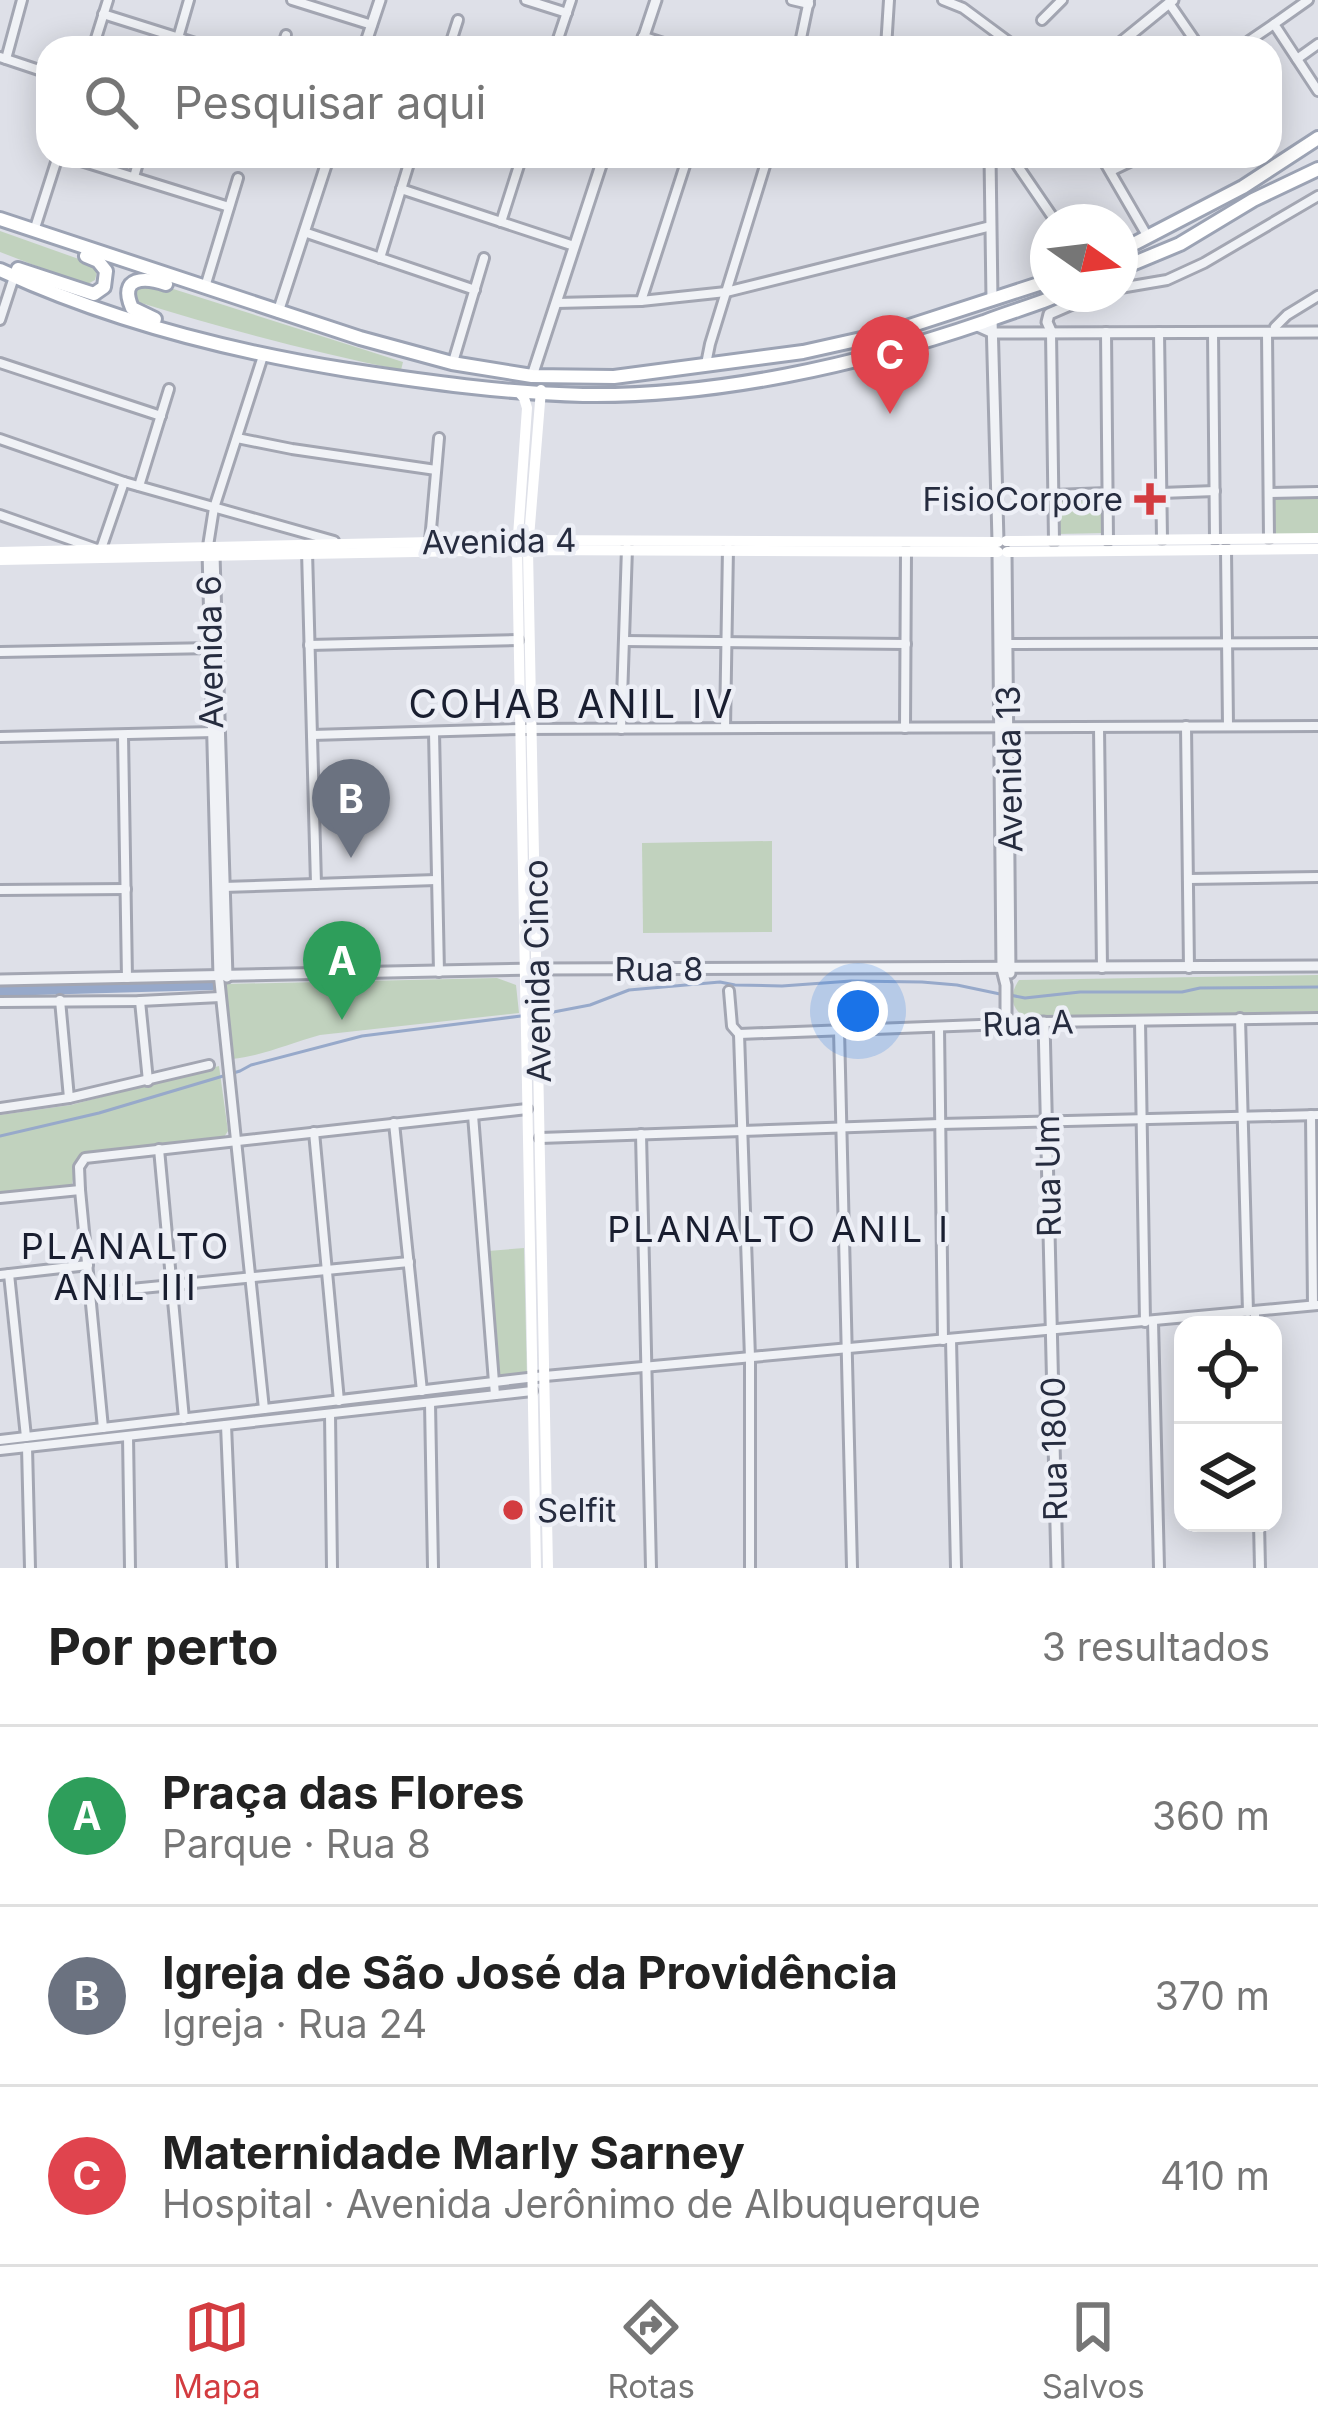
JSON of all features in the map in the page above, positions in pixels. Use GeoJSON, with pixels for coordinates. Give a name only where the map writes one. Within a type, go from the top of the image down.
{"type":"FeatureCollection","features":[{"type":"Feature","properties":{"kind":"main road"},"geometry":{"type":"LineString","coordinates":[[1282,154],[1318,138]]}},
{"type":"Feature","properties":{"kind":"main road"},"geometry":{"type":"LineString","coordinates":[[1138,242],[1244,187],[1264,168]]}},
{"type":"Feature","properties":{"kind":"main road"},"geometry":{"type":"LineString","coordinates":[[1138,262],[1318,170]]}},
{"type":"Feature","properties":{"kind":"main road"},"geometry":{"type":"LineString","coordinates":[[0,221],[452,363],[532,376],[614,377],[803,352],[889,333],[1030,287]]}},
{"type":"Feature","properties":{"kind":"main road"},"geometry":{"type":"LineString","coordinates":[[0,221],[36,240],[98,261],[106,278],[99,292],[87,294],[0,266]]}},
{"type":"Feature","properties":{"kind":"main road"},"geometry":{"type":"LineString","coordinates":[[0,266],[8,284],[263,356],[442,384],[542,393],[643,393],[818,369],[975,325],[993,326],[1030,308]]}},
{"type":"Feature","properties":{"kind":"main road"},"geometry":{"type":"LineString","coordinates":[[263,356],[140,314],[129,303],[130,290],[145,278],[278,312]]}},
{"type":"Feature","properties":{"kind":"main road"},"geometry":{"type":"LineString","coordinates":[[532,376],[542,393]]}},
{"type":"Feature","properties":{"kind":"main road","name":"Avenida Cinco"},"geometry":{"type":"LineString","coordinates":[[519,392],[527,408],[518,640],[526,729]]}},
{"type":"Feature","properties":{"kind":"main road","name":"Avenida Cinco"},"geometry":{"type":"LineString","coordinates":[[536,1568],[523,545],[542,393]]}},
{"type":"Feature","properties":{"kind":"main road","name":"Avenida 4"},"geometry":{"type":"LineString","coordinates":[[307,549],[341,543],[430,542],[1226,550],[1269,538],[1318,538]]}},
{"type":"Feature","properties":{"kind":"main road","name":"Avenida 4"},"geometry":{"type":"LineString","coordinates":[[760,546],[906,552],[1054,541],[1108,540],[1134,546],[1162,539],[1215,539],[1318,549]]}},
{"type":"Feature","properties":{"kind":"main road","name":"Avenida 4"},"geometry":{"type":"LineString","coordinates":[[0,556],[523,545]]}},
{"type":"Feature","properties":{"kind":"main road","name":"Avenida Cinco"},"geometry":{"type":"LineString","coordinates":[[532,1039],[527,1109],[534,1138]]}},
{"type":"Feature","properties":{"kind":"main road","name":"Avenida Cinco"},"geometry":{"type":"LineString","coordinates":[[536,1382],[548,1568]]}},
{"type":"Feature","properties":{"kind":"street"},"geometry":{"type":"LineString","coordinates":[[22,0],[3,58],[36,69]]}},
{"type":"Feature","properties":{"kind":"street"},"geometry":{"type":"LineString","coordinates":[[97,36],[108,0]]}},
{"type":"Feature","properties":{"kind":"street"},"geometry":{"type":"LineString","coordinates":[[179,36],[189,0]]}},
{"type":"Feature","properties":{"kind":"street"},"geometry":{"type":"LineString","coordinates":[[294,0],[372,25]]}},
{"type":"Feature","properties":{"kind":"street"},"geometry":{"type":"LineString","coordinates":[[368,36],[380,0]]}},
{"type":"Feature","properties":{"kind":"street"},"geometry":{"type":"LineString","coordinates":[[526,0],[567,13]]}},
{"type":"Feature","properties":{"kind":"street"},"geometry":{"type":"LineString","coordinates":[[559,36],[571,0]]}},
{"type":"Feature","properties":{"kind":"street"},"geometry":{"type":"LineString","coordinates":[[644,36],[656,0]]}},
{"type":"Feature","properties":{"kind":"street"},"geometry":{"type":"LineString","coordinates":[[792,0],[809,2],[802,36]]}},
{"type":"Feature","properties":{"kind":"street"},"geometry":{"type":"LineString","coordinates":[[887,36],[889,0]]}},
{"type":"Feature","properties":{"kind":"street"},"geometry":{"type":"LineString","coordinates":[[943,0],[963,8],[1001,36]]}},
{"type":"Feature","properties":{"kind":"street"},"geometry":{"type":"LineString","coordinates":[[1042,20],[1062,0]]}},
{"type":"Feature","properties":{"kind":"street"},"geometry":{"type":"LineString","coordinates":[[1256,36],[1308,0]]}},
{"type":"Feature","properties":{"kind":"street"},"geometry":{"type":"LineString","coordinates":[[1129,36],[1171,2],[1192,36]]}},
{"type":"Feature","properties":{"kind":"street"},"geometry":{"type":"LineString","coordinates":[[104,14],[172,36]]}},
{"type":"Feature","properties":{"kind":"street"},"geometry":{"type":"LineString","coordinates":[[453,36],[458,20]]}},
{"type":"Feature","properties":{"kind":"street"},"geometry":{"type":"LineString","coordinates":[[1274,24],[1282,36]]}},
{"type":"Feature","properties":{"kind":"street"},"geometry":{"type":"LineString","coordinates":[[1282,36],[1318,92]]}},
{"type":"Feature","properties":{"kind":"street"},"geometry":{"type":"LineString","coordinates":[[1297,59],[1318,44]]}},
{"type":"Feature","properties":{"kind":"street"},"geometry":{"type":"LineString","coordinates":[[34,231],[57,168]]}},
{"type":"Feature","properties":{"kind":"street"},"geometry":{"type":"LineString","coordinates":[[103,168],[229,207]]}},
{"type":"Feature","properties":{"kind":"street"},"geometry":{"type":"LineString","coordinates":[[134,177],[137,168]]}},
{"type":"Feature","properties":{"kind":"street"},"geometry":{"type":"LineString","coordinates":[[278,312],[325,168]]}},
{"type":"Feature","properties":{"kind":"street"},"geometry":{"type":"LineString","coordinates":[[380,258],[408,168]]}},
{"type":"Feature","properties":{"kind":"street"},"geometry":{"type":"LineString","coordinates":[[501,222],[518,168]]}},
{"type":"Feature","properties":{"kind":"street"},"geometry":{"type":"LineString","coordinates":[[532,376],[600,168]]}},
{"type":"Feature","properties":{"kind":"street"},"geometry":{"type":"LineString","coordinates":[[641,302],[684,168]]}},
{"type":"Feature","properties":{"kind":"street"},"geometry":{"type":"LineString","coordinates":[[706,366],[761,168]]}},
{"type":"Feature","properties":{"kind":"street"},"geometry":{"type":"LineString","coordinates":[[990,168],[992,300]]}},
{"type":"Feature","properties":{"kind":"street"},"geometry":{"type":"LineString","coordinates":[[1019,168],[1044,204]]}},
{"type":"Feature","properties":{"kind":"street"},"geometry":{"type":"LineString","coordinates":[[1110,168],[1148,237]]}},
{"type":"Feature","properties":{"kind":"street"},"geometry":{"type":"LineString","coordinates":[[1111,172],[1119,168]]}},
{"type":"Feature","properties":{"kind":"street"},"geometry":{"type":"LineString","coordinates":[[204,288],[238,178]]}},
{"type":"Feature","properties":{"kind":"street"},"geometry":{"type":"LineString","coordinates":[[401,189],[574,246]]}},
{"type":"Feature","properties":{"kind":"street"},"geometry":{"type":"LineString","coordinates":[[1138,285],[1167,280],[1204,262],[1318,196]]}},
{"type":"Feature","properties":{"kind":"street"},"geometry":{"type":"LineString","coordinates":[[556,303],[641,302],[726,292],[991,226]]}},
{"type":"Feature","properties":{"kind":"street"},"geometry":{"type":"LineString","coordinates":[[304,232],[475,290]]}},
{"type":"Feature","properties":{"kind":"street"},"geometry":{"type":"LineString","coordinates":[[452,363],[484,258]]}},
{"type":"Feature","properties":{"kind":"street"},"geometry":{"type":"LineString","coordinates":[[0,320],[8,284]]}},
{"type":"Feature","properties":{"kind":"street"},"geometry":{"type":"LineString","coordinates":[[1269,538],[1271,330],[1318,296]]}},
{"type":"Feature","properties":{"kind":"street"},"geometry":{"type":"LineString","coordinates":[[1054,312],[1047,322],[1051,331],[1054,541]]}},
{"type":"Feature","properties":{"kind":"street"},"geometry":{"type":"LineString","coordinates":[[993,326],[1051,331],[1318,329]]}},
{"type":"Feature","properties":{"kind":"street","name":"Avenida 13"},"geometry":{"type":"LineString","coordinates":[[993,326],[1004,644],[1006,1024]]}},
{"type":"Feature","properties":{"kind":"street"},"geometry":{"type":"LineString","coordinates":[[1106,331],[1108,540]]}},
{"type":"Feature","properties":{"kind":"street"},"geometry":{"type":"LineString","coordinates":[[1159,331],[1162,539]]}},
{"type":"Feature","properties":{"kind":"street"},"geometry":{"type":"LineString","coordinates":[[1213,331],[1215,539]]}},
{"type":"Feature","properties":{"kind":"street"},"geometry":{"type":"LineString","coordinates":[[210,553],[214,508],[263,356]]}},
{"type":"Feature","properties":{"kind":"street"},"geometry":{"type":"LineString","coordinates":[[0,363],[161,416]]}},
{"type":"Feature","properties":{"kind":"street"},"geometry":{"type":"LineString","coordinates":[[139,486],[169,389]]}},
{"type":"Feature","properties":{"kind":"street"},"geometry":{"type":"LineString","coordinates":[[237,437],[436,470]]}},
{"type":"Feature","properties":{"kind":"street"},"geometry":{"type":"LineString","coordinates":[[430,542],[439,438]]}},
{"type":"Feature","properties":{"kind":"street"},"geometry":{"type":"LineString","coordinates":[[0,439],[124,482],[341,543]]}},
{"type":"Feature","properties":{"kind":"street"},"geometry":{"type":"LineString","coordinates":[[0,515],[100,555],[124,482]]}},
{"type":"Feature","properties":{"kind":"street"},"geometry":{"type":"LineString","coordinates":[[1161,493],[1215,491]]}},
{"type":"Feature","properties":{"kind":"street"},"geometry":{"type":"LineString","coordinates":[[1269,493],[1318,492]]}},
{"type":"Feature","properties":{"kind":"street"},"geometry":{"type":"LineString","coordinates":[[1053,495],[1108,493]]}},
{"type":"Feature","properties":{"kind":"street"},"geometry":{"type":"LineString","coordinates":[[621,729],[627,546]]}},
{"type":"Feature","properties":{"kind":"street"},"geometry":{"type":"LineString","coordinates":[[725,728],[728,546]]}},
{"type":"Feature","properties":{"kind":"street"},"geometry":{"type":"LineString","coordinates":[[307,549],[316,884]]}},
{"type":"Feature","properties":{"kind":"street"},"geometry":{"type":"LineString","coordinates":[[1226,550],[1228,726]]}},
{"type":"Feature","properties":{"kind":"street"},"geometry":{"type":"LineString","coordinates":[[905,728],[906,552]]}},
{"type":"Feature","properties":{"kind":"street","name":"Avenida 6"},"geometry":{"type":"LineString","coordinates":[[210,553],[223,977]]}},
{"type":"Feature","properties":{"kind":"street"},"geometry":{"type":"LineString","coordinates":[[309,645],[518,640]]}},
{"type":"Feature","properties":{"kind":"street"},"geometry":{"type":"LineString","coordinates":[[624,641],[906,644]]}},
{"type":"Feature","properties":{"kind":"street"},"geometry":{"type":"LineString","coordinates":[[1004,644],[1318,643]]}},
{"type":"Feature","properties":{"kind":"street"},"geometry":{"type":"LineString","coordinates":[[0,652],[214,648]]}},
{"type":"Feature","properties":{"kind":"street"},"geometry":{"type":"LineString","coordinates":[[1186,726],[1189,968]]}},
{"type":"Feature","properties":{"kind":"street"},"geometry":{"type":"LineString","coordinates":[[312,735],[526,729],[1318,726]]}},
{"type":"Feature","properties":{"kind":"street"},"geometry":{"type":"LineString","coordinates":[[1099,727],[1102,968]]}},
{"type":"Feature","properties":{"kind":"street"},"geometry":{"type":"LineString","coordinates":[[0,737],[216,732]]}},
{"type":"Feature","properties":{"kind":"street"},"geometry":{"type":"LineString","coordinates":[[434,732],[439,972]]}},
{"type":"Feature","properties":{"kind":"street"},"geometry":{"type":"LineString","coordinates":[[123,734],[127,978]]}},
{"type":"Feature","properties":{"kind":"street"},"geometry":{"type":"LineString","coordinates":[[1188,879],[1318,877]]}},
{"type":"Feature","properties":{"kind":"street"},"geometry":{"type":"LineString","coordinates":[[220,887],[437,880]]}},
{"type":"Feature","properties":{"kind":"street"},"geometry":{"type":"LineString","coordinates":[[0,890],[126,889]]}},
{"type":"Feature","properties":{"kind":"street","name":"Rua 8"},"geometry":{"type":"LineString","coordinates":[[0,980],[531,969],[1318,967]]}},
{"type":"Feature","properties":{"kind":"street"},"geometry":{"type":"LineString","coordinates":[[223,977],[220,997],[226,1062],[264,1409]]}},
{"type":"Feature","properties":{"kind":"street"},"geometry":{"type":"LineString","coordinates":[[729,992],[731,1026],[739,1034],[750,1568]]}},
{"type":"Feature","properties":{"kind":"street"},"geometry":{"type":"LineString","coordinates":[[0,1002],[220,997]]}},
{"type":"Feature","properties":{"kind":"street"},"geometry":{"type":"LineString","coordinates":[[60,1000],[69,1098]]}},
{"type":"Feature","properties":{"kind":"street"},"geometry":{"type":"LineString","coordinates":[[140,1001],[148,1081]]}},
{"type":"Feature","properties":{"kind":"street"},"geometry":{"type":"LineString","coordinates":[[1240,1018],[1252,1316]]}},
{"type":"Feature","properties":{"kind":"street","name":"Rua A"},"geometry":{"type":"LineString","coordinates":[[739,1034],[1318,1018]]}},
{"type":"Feature","properties":{"kind":"street"},"geometry":{"type":"LineString","coordinates":[[1140,1021],[1159,1568]]}},
{"type":"Feature","properties":{"kind":"street","name":"Rua Um"},"geometry":{"type":"LineString","coordinates":[[1044,1022],[1051,1330]]}},
{"type":"Feature","properties":{"kind":"street"},"geometry":{"type":"LineString","coordinates":[[939,1027],[956,1568]]}},
{"type":"Feature","properties":{"kind":"street"},"geometry":{"type":"LineString","coordinates":[[839,1030],[852,1568]]}},
{"type":"Feature","properties":{"kind":"street"},"geometry":{"type":"LineString","coordinates":[[0,1108],[69,1098],[209,1065]]}},
{"type":"Feature","properties":{"kind":"street"},"geometry":{"type":"LineString","coordinates":[[103,1428],[80,1190],[82,1161],[527,1109]]}},
{"type":"Feature","properties":{"kind":"street"},"geometry":{"type":"LineString","coordinates":[[473,1115],[495,1395]]}},
{"type":"Feature","properties":{"kind":"street"},"geometry":{"type":"LineString","coordinates":[[0,1450],[103,1428],[494,1383],[1315,1306],[1314,1115],[534,1138]]}},
{"type":"Feature","properties":{"kind":"street"},"geometry":{"type":"LineString","coordinates":[[394,1124],[422,1391]]}},
{"type":"Feature","properties":{"kind":"street"},"geometry":{"type":"LineString","coordinates":[[314,1132],[339,1401]]}},
{"type":"Feature","properties":{"kind":"street"},"geometry":{"type":"LineString","coordinates":[[641,1134],[651,1568]]}},
{"type":"Feature","properties":{"kind":"street"},"geometry":{"type":"LineString","coordinates":[[159,1149],[184,1418]]}},
{"type":"Feature","properties":{"kind":"street"},"geometry":{"type":"LineString","coordinates":[[0,1198],[80,1190]]}},
{"type":"Feature","properties":{"kind":"street"},"geometry":{"type":"LineString","coordinates":[[90,1292],[409,1262]]}},
{"type":"Feature","properties":{"kind":"street"},"geometry":{"type":"LineString","coordinates":[[30,1568],[26,1442],[4,1274],[88,1265]]}},
{"type":"Feature","properties":{"kind":"street","name":"Rua 1800"},"geometry":{"type":"LineString","coordinates":[[1051,1330],[1057,1568]]}},
{"type":"Feature","properties":{"kind":"street"},"geometry":{"type":"LineString","coordinates":[[0,1440],[128,1436],[495,1395],[536,1382]]}},
{"type":"Feature","properties":{"kind":"street"},"geometry":{"type":"LineString","coordinates":[[430,1402],[433,1568]]}},
{"type":"Feature","properties":{"kind":"street"},"geometry":{"type":"LineString","coordinates":[[330,1413],[332,1568]]}},
{"type":"Feature","properties":{"kind":"street"},"geometry":{"type":"LineString","coordinates":[[226,1425],[232,1568]]}},
{"type":"Feature","properties":{"kind":"street"},"geometry":{"type":"LineString","coordinates":[[128,1436],[130,1568]]}},
{"type":"Feature","properties":{"kind":"street"},"geometry":{"type":"LineString","coordinates":[[1259,1532],[1260,1568]]}},
{"type":"Feature","properties":{"kind":"green space"},"geometry":{"type":"Polygon","coordinates":[[[0,231],[90,263],[97,272],[95,280],[86,285],[0,252],[0,231]]]}},
{"type":"Feature","properties":{"kind":"green space"},"geometry":{"type":"Polygon","coordinates":[[[145,280],[403,362],[401,370],[138,302],[135,285],[145,280]]]}},
{"type":"Feature","properties":{"kind":"green space"},"geometry":{"type":"Polygon","coordinates":[[[1318,494],[1318,534],[1272,534],[1272,495],[1318,494]]]}},
{"type":"Feature","properties":{"kind":"green space"},"geometry":{"type":"Polygon","coordinates":[[[1104,496],[1104,533],[1057,534],[1056,497],[1104,496]]]}},
{"type":"Feature","properties":{"kind":"green space"},"geometry":{"type":"Polygon","coordinates":[[[772,841],[772,932],[643,933],[642,843],[772,841]]]}},
{"type":"Feature","properties":{"kind":"green space"},"geometry":{"type":"Polygon","coordinates":[[[1318,975],[1318,1011],[1029,1019],[1018,1012],[1013,997],[1019,980],[1318,975]]]}},
{"type":"Feature","properties":{"kind":"green space"},"geometry":{"type":"Polygon","coordinates":[[[497,978],[516,985],[519,1013],[320,1035],[232,1059],[226,984],[497,978]]]}},
{"type":"Feature","properties":{"kind":"green space"},"geometry":{"type":"Polygon","coordinates":[[[219,1066],[228,1131],[224,1137],[87,1153],[76,1162],[72,1185],[0,1192],[0,1115],[71,1105],[219,1066]]]}},
{"type":"Feature","properties":{"kind":"green space"},"geometry":{"type":"Polygon","coordinates":[[[524,1248],[527,1378],[498,1380],[488,1251],[524,1248]]]}},
{"type":"Feature","properties":{"kind":"waterway"},"geometry":{"type":"LineString","coordinates":[[543,1014],[590,1005],[629,990],[720,982],[782,986],[922,982],[1000,994]]}},
{"type":"Feature","properties":{"kind":"waterway"},"geometry":{"type":"LineString","coordinates":[[0,991],[212,985]]}},
{"type":"Feature","properties":{"kind":"waterway"},"geometry":{"type":"LineString","coordinates":[[1010,995],[1318,987]]}},
{"type":"Feature","properties":{"kind":"waterway"},"geometry":{"type":"LineString","coordinates":[[0,1136],[99,1113],[362,1036],[521,1016]]}},
{"type":"Feature","properties":{"kind":"place","name":"Maternidade Marly Sarney"},"geometry":{"type":"Point","coordinates":[890,414]}},
{"type":"Feature","properties":{"kind":"place","name":"FisioCorpore"},"geometry":{"type":"Point","coordinates":[1150,499]}},
{"type":"Feature","properties":{"kind":"place","name":"Igreja de São José da Providência"},"geometry":{"type":"Point","coordinates":[351,858]}},
{"type":"Feature","properties":{"kind":"place","name":"Praça das Flores"},"geometry":{"type":"Point","coordinates":[342,1020]}},
{"type":"Feature","properties":{"kind":"place","name":"Selfit"},"geometry":{"type":"Point","coordinates":[513,1510]}},
{"type":"Feature","properties":{"kind":"district","name":"COHAB ANIL IV"},"geometry":{"type":"Point","coordinates":[572,704]}},
{"type":"Feature","properties":{"kind":"district","name":"PLANALTO ANIL I"},"geometry":{"type":"Point","coordinates":[779,1229]}},
{"type":"Feature","properties":{"kind":"district","name":"PLANALTO ANIL III"},"geometry":{"type":"Point","coordinates":[126,1266]}}]}
